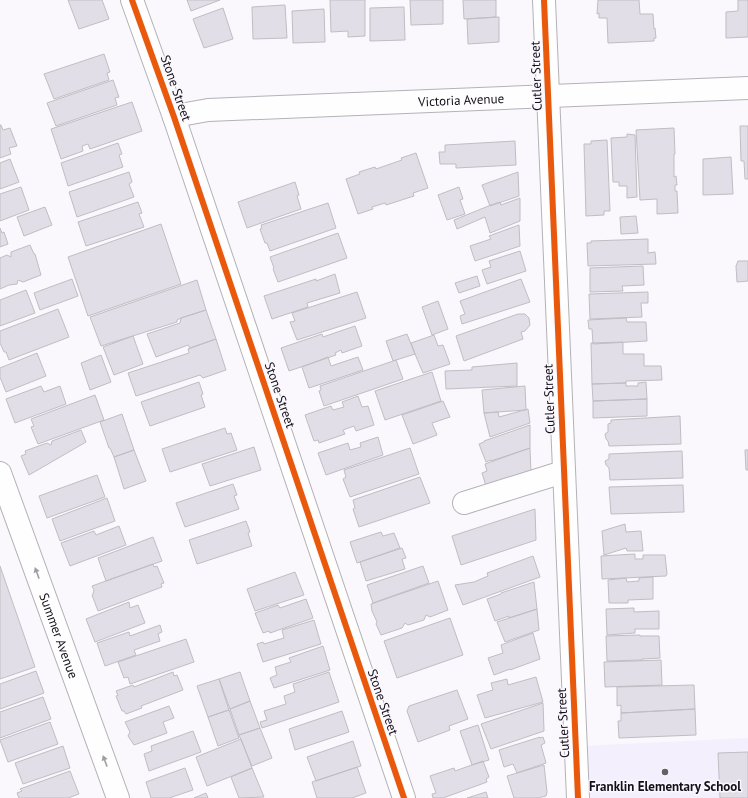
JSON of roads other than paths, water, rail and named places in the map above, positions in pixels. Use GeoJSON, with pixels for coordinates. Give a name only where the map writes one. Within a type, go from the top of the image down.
{"type":"FeatureCollection","features":[{"type":"Feature","properties":{"kind":"street","name":"Stone Street"},"geometry":{"type":"LineString","coordinates":[[132,0],[174,117],[404,798]]}},
{"type":"Feature","properties":{"kind":"street","name":"Cutler Street"},"geometry":{"type":"LineString","coordinates":[[544,0],[578,798]]}},
{"type":"Feature","properties":{"kind":"street","name":"Victoria Avenue"},"geometry":{"type":"LineString","coordinates":[[174,117],[191,112],[208,110],[748,88]]}},
{"type":"Feature","properties":{"kind":"street"},"geometry":{"type":"LineString","coordinates":[[464,503],[563,472]]}},
{"type":"Feature","properties":{"kind":"street","name":"Summer Avenue"},"geometry":{"type":"LineString","coordinates":[[0,473],[118,798]]}},
{"type":"Feature","properties":{"kind":"place","name":"Franklin Elementary School"},"geometry":{"type":"Point","coordinates":[665,772]}}]}
